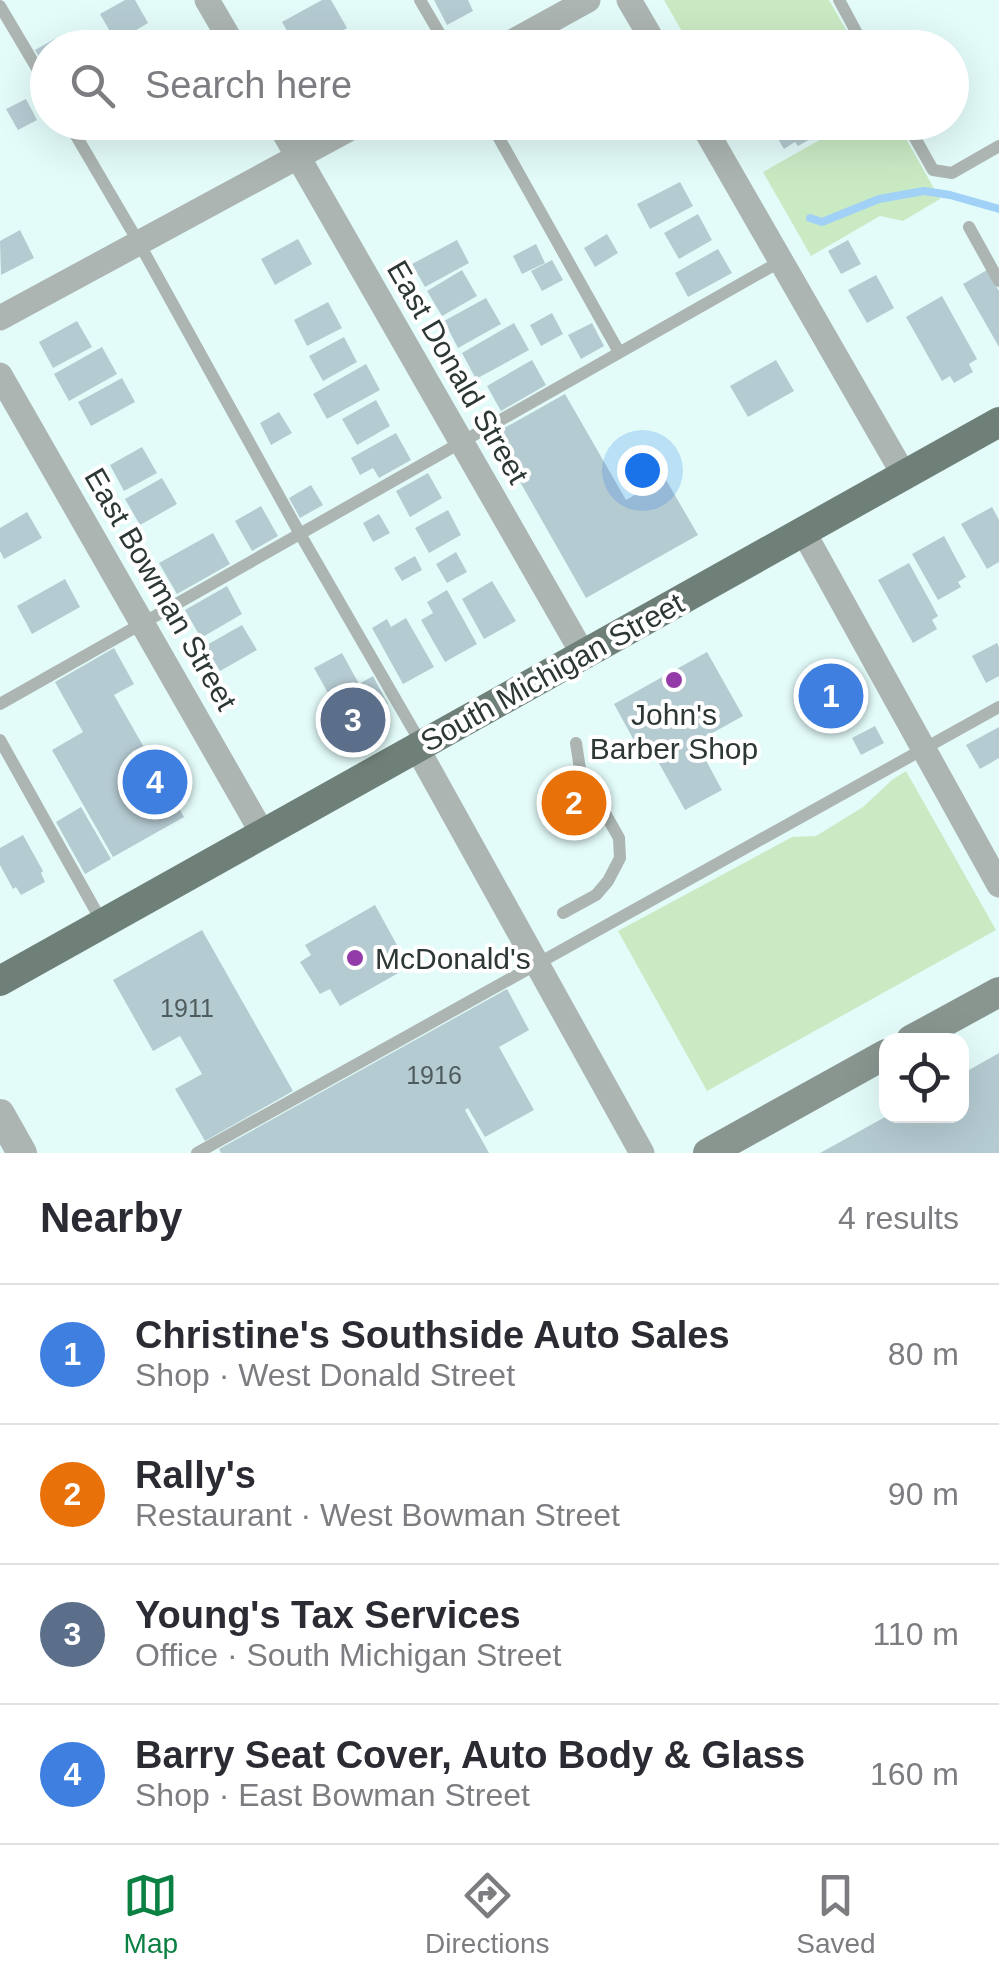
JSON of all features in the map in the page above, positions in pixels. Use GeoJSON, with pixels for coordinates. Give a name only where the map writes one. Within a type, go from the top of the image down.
{"type":"FeatureCollection","features":[{"type":"Feature","properties":{"kind":"main road","name":"South Michigan Street"},"geometry":{"type":"LineString","coordinates":[[0,981],[999,422]]}},
{"type":"Feature","properties":{"kind":"main road"},"geometry":{"type":"LineString","coordinates":[[924,1033],[999,992]]}},
{"type":"Feature","properties":{"kind":"main road"},"geometry":{"type":"LineString","coordinates":[[708,1153],[879,1058]]}},
{"type":"Feature","properties":{"kind":"street"},"geometry":{"type":"LineString","coordinates":[[208,0],[225,30]]}},
{"type":"Feature","properties":{"kind":"street"},"geometry":{"type":"LineString","coordinates":[[533,30],[588,0]]}},
{"type":"Feature","properties":{"kind":"street"},"geometry":{"type":"LineString","coordinates":[[630,0],[647,30]]}},
{"type":"Feature","properties":{"kind":"street","name":"East Donald Street"},"geometry":{"type":"LineString","coordinates":[[288,140],[582,654]]}},
{"type":"Feature","properties":{"kind":"street"},"geometry":{"type":"LineString","coordinates":[[0,318],[330,140]]}},
{"type":"Feature","properties":{"kind":"street"},"geometry":{"type":"LineString","coordinates":[[711,140],[904,475]]}},
{"type":"Feature","properties":{"kind":"street","name":"East Bowman Street"},"geometry":{"type":"LineString","coordinates":[[0,374],[264,836]]}},
{"type":"Feature","properties":{"kind":"street"},"geometry":{"type":"LineString","coordinates":[[803,531],[999,885]]}},
{"type":"Feature","properties":{"kind":"street"},"geometry":{"type":"LineString","coordinates":[[420,746],[642,1153]]}},
{"type":"Feature","properties":{"kind":"street"},"geometry":{"type":"LineString","coordinates":[[0,1114],[22,1153]]}},
{"type":"Feature","properties":{"kind":"lane"},"geometry":{"type":"LineString","coordinates":[[420,0],[438,30]]}},
{"type":"Feature","properties":{"kind":"lane"},"geometry":{"type":"LineString","coordinates":[[839,0],[855,30]]}},
{"type":"Feature","properties":{"kind":"lane"},"geometry":{"type":"LineString","coordinates":[[0,6],[30,57]]}},
{"type":"Feature","properties":{"kind":"lane"},"geometry":{"type":"LineString","coordinates":[[78,140],[420,746]]}},
{"type":"Feature","properties":{"kind":"lane"},"geometry":{"type":"LineString","coordinates":[[500,140],[619,352]]}},
{"type":"Feature","properties":{"kind":"lane"},"geometry":{"type":"LineString","coordinates":[[916,140],[933,170],[952,173],[999,146]]}},
{"type":"Feature","properties":{"kind":"lane"},"geometry":{"type":"LineString","coordinates":[[969,227],[999,280]]}},
{"type":"Feature","properties":{"kind":"lane"},"geometry":{"type":"LineString","coordinates":[[0,704],[781,261]]}},
{"type":"Feature","properties":{"kind":"lane"},"geometry":{"type":"LineString","coordinates":[[196,1153],[999,707]]}},
{"type":"Feature","properties":{"kind":"lane"},"geometry":{"type":"LineString","coordinates":[[0,740],[103,924]]}},
{"type":"Feature","properties":{"kind":"lane"},"geometry":{"type":"LineString","coordinates":[[563,913],[596,894],[620,858],[619,838],[580,769],[576,743]]}},
{"type":"Feature","properties":{"kind":"green space"},"geometry":{"type":"Polygon","coordinates":[[[664,0],[829,0],[846,30],[681,30],[664,0]]]}},
{"type":"Feature","properties":{"kind":"green space"},"geometry":{"type":"Polygon","coordinates":[[[820,140],[907,140],[940,199],[903,221],[880,216],[811,256],[763,172],[820,140]]]}},
{"type":"Feature","properties":{"kind":"green space"},"geometry":{"type":"Polygon","coordinates":[[[906,771],[996,930],[707,1091],[618,931],[792,837],[816,836],[863,807],[906,771]]]}},
{"type":"Feature","properties":{"kind":"building"},"geometry":{"type":"Polygon","coordinates":[[[125,0],[135,0],[148,23],[136,30],[109,30],[100,14],[125,0]]]}},
{"type":"Feature","properties":{"kind":"building"},"geometry":{"type":"Polygon","coordinates":[[[322,0],[331,0],[347,28],[287,30],[282,22],[322,0]]]}},
{"type":"Feature","properties":{"kind":"building"},"geometry":{"type":"Polygon","coordinates":[[[434,0],[468,0],[473,11],[447,25],[434,0]]]}},
{"type":"Feature","properties":{"kind":"building"},"geometry":{"type":"Polygon","coordinates":[[[26,99],[30,124],[18,130],[6,109],[26,99]]]}},
{"type":"Feature","properties":{"kind":"building"},"geometry":{"type":"Polygon","coordinates":[[[779,140],[808,140],[798,146],[795,142],[784,149],[779,140]]]}},
{"type":"Feature","properties":{"kind":"building"},"geometry":{"type":"Polygon","coordinates":[[[680,182],[693,206],[650,229],[637,204],[680,182]]]}},
{"type":"Feature","properties":{"kind":"building"},"geometry":{"type":"Polygon","coordinates":[[[698,214],[712,240],[679,259],[664,233],[698,214]]]}},
{"type":"Feature","properties":{"kind":"building"},"geometry":{"type":"Polygon","coordinates":[[[20,230],[34,258],[1,275],[0,241],[20,230]]]}},
{"type":"Feature","properties":{"kind":"building"},"geometry":{"type":"Polygon","coordinates":[[[607,234],[618,253],[595,267],[584,248],[607,234]]]}},
{"type":"Feature","properties":{"kind":"building"},"geometry":{"type":"Polygon","coordinates":[[[298,239],[312,264],[275,285],[261,259],[298,239]]]}},
{"type":"Feature","properties":{"kind":"building"},"geometry":{"type":"Polygon","coordinates":[[[457,240],[469,263],[425,287],[412,264],[457,240]]]}},
{"type":"Feature","properties":{"kind":"building"},"geometry":{"type":"Polygon","coordinates":[[[848,240],[861,264],[841,274],[828,251],[848,240]]]}},
{"type":"Feature","properties":{"kind":"building"},"geometry":{"type":"Polygon","coordinates":[[[536,244],[545,263],[522,274],[513,256],[536,244]]]}},
{"type":"Feature","properties":{"kind":"building"},"geometry":{"type":"Polygon","coordinates":[[[718,249],[732,273],[688,297],[675,273],[718,249]]]}},
{"type":"Feature","properties":{"kind":"building"},"geometry":{"type":"Polygon","coordinates":[[[552,260],[563,280],[542,291],[531,271],[552,260]]]}},
{"type":"Feature","properties":{"kind":"building"},"geometry":{"type":"Polygon","coordinates":[[[462,270],[477,296],[442,316],[427,291],[462,270]]]}},
{"type":"Feature","properties":{"kind":"building"},"geometry":{"type":"Polygon","coordinates":[[[987,270],[999,291],[999,347],[963,284],[987,270]]]}},
{"type":"Feature","properties":{"kind":"building"},"geometry":{"type":"Polygon","coordinates":[[[876,275],[894,308],[867,323],[848,290],[876,275]]]}},
{"type":"Feature","properties":{"kind":"building"},"geometry":{"type":"Polygon","coordinates":[[[942,296],[977,359],[969,364],[973,372],[954,383],[950,376],[942,381],[906,317],[942,296]]]}},
{"type":"Feature","properties":{"kind":"building"},"geometry":{"type":"Polygon","coordinates":[[[486,298],[501,324],[458,348],[444,321],[486,298]]]}},
{"type":"Feature","properties":{"kind":"building"},"geometry":{"type":"Polygon","coordinates":[[[328,302],[342,328],[307,346],[294,320],[328,302]]]}},
{"type":"Feature","properties":{"kind":"building"},"geometry":{"type":"Polygon","coordinates":[[[552,313],[563,334],[541,346],[530,325],[552,313]]]}},
{"type":"Feature","properties":{"kind":"building"},"geometry":{"type":"Polygon","coordinates":[[[77,321],[92,347],[53,368],[39,342],[77,321]]]}},
{"type":"Feature","properties":{"kind":"building"},"geometry":{"type":"Polygon","coordinates":[[[514,323],[529,350],[476,379],[462,353],[514,323]]]}},
{"type":"Feature","properties":{"kind":"building"},"geometry":{"type":"Polygon","coordinates":[[[592,323],[604,346],[581,359],[568,335],[592,323]]]}},
{"type":"Feature","properties":{"kind":"building"},"geometry":{"type":"Polygon","coordinates":[[[344,337],[357,362],[323,381],[309,356],[344,337]]]}},
{"type":"Feature","properties":{"kind":"building"},"geometry":{"type":"Polygon","coordinates":[[[102,347],[117,374],[69,401],[54,374],[102,347]]]}},
{"type":"Feature","properties":{"kind":"building"},"geometry":{"type":"Polygon","coordinates":[[[532,360],[546,385],[501,411],[487,386],[532,360]]]}},
{"type":"Feature","properties":{"kind":"building"},"geometry":{"type":"Polygon","coordinates":[[[776,360],[794,391],[748,417],[730,386],[776,360]]]}},
{"type":"Feature","properties":{"kind":"building"},"geometry":{"type":"Polygon","coordinates":[[[366,364],[380,390],[327,419],[313,394],[366,364]]]}},
{"type":"Feature","properties":{"kind":"building"},"geometry":{"type":"Polygon","coordinates":[[[122,378],[135,402],[91,426],[78,402],[122,378]]]}},
{"type":"Feature","properties":{"kind":"building"},"geometry":{"type":"Polygon","coordinates":[[[565,394],[626,500],[665,478],[698,535],[586,598],[515,473],[521,470],[499,431],[565,394]]]}},
{"type":"Feature","properties":{"kind":"building"},"geometry":{"type":"Polygon","coordinates":[[[376,400],[390,426],[357,445],[342,419],[376,400]]]}},
{"type":"Feature","properties":{"kind":"building"},"geometry":{"type":"Polygon","coordinates":[[[279,412],[292,433],[271,445],[260,423],[279,412]]]}},
{"type":"Feature","properties":{"kind":"building"},"geometry":{"type":"Polygon","coordinates":[[[396,433],[411,460],[379,478],[373,468],[360,475],[351,458],[396,433]]]}},
{"type":"Feature","properties":{"kind":"building"},"geometry":{"type":"Polygon","coordinates":[[[142,447],[157,473],[124,491],[110,465],[142,447]]]}},
{"type":"Feature","properties":{"kind":"building"},"geometry":{"type":"Polygon","coordinates":[[[428,473],[442,498],[410,517],[396,491],[428,473]]]}},
{"type":"Feature","properties":{"kind":"building"},"geometry":{"type":"Polygon","coordinates":[[[162,478],[177,504],[140,525],[125,499],[162,478]]]}},
{"type":"Feature","properties":{"kind":"building"},"geometry":{"type":"Polygon","coordinates":[[[311,485],[323,505],[300,518],[289,498],[311,485]]]}},
{"type":"Feature","properties":{"kind":"building"},"geometry":{"type":"Polygon","coordinates":[[[261,506],[278,536],[252,551],[235,521],[261,506]]]}},
{"type":"Feature","properties":{"kind":"building"},"geometry":{"type":"Polygon","coordinates":[[[992,507],[999,520],[999,562],[987,569],[961,524],[992,507]]]}},
{"type":"Feature","properties":{"kind":"building"},"geometry":{"type":"Polygon","coordinates":[[[448,510],[461,535],[429,553],[415,528],[448,510]]]}},
{"type":"Feature","properties":{"kind":"building"},"geometry":{"type":"Polygon","coordinates":[[[27,512],[42,538],[4,559],[0,528],[27,512]]]}},
{"type":"Feature","properties":{"kind":"building"},"geometry":{"type":"Polygon","coordinates":[[[379,514],[390,533],[373,542],[363,523],[379,514]]]}},
{"type":"Feature","properties":{"kind":"building"},"geometry":{"type":"Polygon","coordinates":[[[213,533],[230,564],[177,594],[159,563],[213,533]]]}},
{"type":"Feature","properties":{"kind":"building"},"geometry":{"type":"Polygon","coordinates":[[[944,536],[966,577],[958,582],[961,587],[938,600],[912,554],[944,536]]]}},
{"type":"Feature","properties":{"kind":"building"},"geometry":{"type":"Polygon","coordinates":[[[456,552],[467,572],[447,583],[436,564],[456,552]]]}},
{"type":"Feature","properties":{"kind":"building"},"geometry":{"type":"Polygon","coordinates":[[[415,556],[422,570],[402,581],[394,568],[415,556]]]}},
{"type":"Feature","properties":{"kind":"building"},"geometry":{"type":"Polygon","coordinates":[[[909,563],[938,616],[932,620],[937,629],[913,643],[878,580],[909,563]]]}},
{"type":"Feature","properties":{"kind":"building"},"geometry":{"type":"Polygon","coordinates":[[[65,579],[80,607],[32,634],[17,606],[65,579]]]}},
{"type":"Feature","properties":{"kind":"building"},"geometry":{"type":"Polygon","coordinates":[[[492,581],[516,621],[484,639],[462,599],[492,581]]]}},
{"type":"Feature","properties":{"kind":"building"},"geometry":{"type":"Polygon","coordinates":[[[227,586],[242,614],[201,638],[185,610],[227,586]]]}},
{"type":"Feature","properties":{"kind":"building"},"geometry":{"type":"Polygon","coordinates":[[[447,590],[477,644],[445,662],[421,620],[433,613],[427,602],[447,590]]]}},
{"type":"Feature","properties":{"kind":"building"},"geometry":{"type":"Polygon","coordinates":[[[406,618],[434,667],[403,684],[372,628],[387,619],[391,627],[406,618]]]}},
{"type":"Feature","properties":{"kind":"building"},"geometry":{"type":"Polygon","coordinates":[[[242,625],[257,650],[220,671],[205,646],[242,625]]]}},
{"type":"Feature","properties":{"kind":"building"},"geometry":{"type":"Polygon","coordinates":[[[997,643],[999,676],[986,683],[972,656],[997,643]]]}},
{"type":"Feature","properties":{"kind":"building"},"geometry":{"type":"Polygon","coordinates":[[[114,648],[134,684],[114,695],[184,817],[113,857],[52,750],[83,732],[55,682],[114,648]]]}},
{"type":"Feature","properties":{"kind":"building"},"geometry":{"type":"Polygon","coordinates":[[[707,652],[743,716],[696,742],[722,790],[685,810],[645,738],[636,744],[614,704],[707,652]]]}},
{"type":"Feature","properties":{"kind":"building"},"geometry":{"type":"Polygon","coordinates":[[[342,653],[359,684],[373,676],[388,704],[347,727],[314,668],[342,653]]]}},
{"type":"Feature","properties":{"kind":"building"},"geometry":{"type":"Polygon","coordinates":[[[838,685],[853,713],[831,724],[816,696],[838,685]]]}},
{"type":"Feature","properties":{"kind":"building"},"geometry":{"type":"Polygon","coordinates":[[[875,726],[884,743],[861,755],[852,738],[875,726]]]}},
{"type":"Feature","properties":{"kind":"building"},"geometry":{"type":"Polygon","coordinates":[[[999,727],[999,758],[980,769],[966,745],[999,727]]]}},
{"type":"Feature","properties":{"kind":"building"},"geometry":{"type":"Polygon","coordinates":[[[565,773],[595,826],[583,833],[553,780],[565,773]]]}},
{"type":"Feature","properties":{"kind":"building"},"geometry":{"type":"Polygon","coordinates":[[[81,807],[111,859],[85,874],[56,822],[81,807]]]}},
{"type":"Feature","properties":{"kind":"building"},"geometry":{"type":"Polygon","coordinates":[[[23,835],[45,882],[21,895],[16,887],[13,889],[0,865],[0,848],[23,835]]]}},
{"type":"Feature","properties":{"kind":"building","name":"McDonald's"},"geometry":{"type":"Polygon","coordinates":[[[375,905],[409,967],[340,1006],[330,989],[320,994],[300,962],[311,955],[305,945],[375,905]]]}},
{"type":"Feature","properties":{"kind":"building"},"geometry":{"type":"Polygon","coordinates":[[[202,930],[293,1091],[205,1141],[175,1089],[202,1074],[180,1036],[153,1051],[113,980],[202,930]]]}},
{"type":"Feature","properties":{"kind":"building"},"geometry":{"type":"Polygon","coordinates":[[[507,989],[529,1030],[499,1047],[534,1110],[485,1137],[468,1108],[465,1110],[489,1153],[221,1153],[219,1149],[507,989]]]}},
{"type":"Feature","properties":{"kind":"building"},"geometry":{"type":"Polygon","coordinates":[[[999,1053],[999,1153],[820,1153],[879,1120],[969,1123],[969,1070],[999,1053]]]}},
{"type":"Feature","properties":{"kind":"waterway"},"geometry":{"type":"LineString","coordinates":[[810,218],[822,222],[879,199],[924,191],[999,209]]}},
{"type":"Feature","properties":{"kind":"place","name":"John's Barber Shop"},"geometry":{"type":"Point","coordinates":[674,680]}},
{"type":"Feature","properties":{"kind":"place","name":"Christine's Southside Auto Sales"},"geometry":{"type":"Point","coordinates":[831,696]}},
{"type":"Feature","properties":{"kind":"place","name":"Young's Tax Services"},"geometry":{"type":"Point","coordinates":[353,720]}},
{"type":"Feature","properties":{"kind":"place","name":"Barry Seat Cover, Auto Body & Glass"},"geometry":{"type":"Point","coordinates":[155,782]}},
{"type":"Feature","properties":{"kind":"place","name":"Rally's"},"geometry":{"type":"Point","coordinates":[574,803]}},
{"type":"Feature","properties":{"kind":"place","name":"McDonald's"},"geometry":{"type":"Point","coordinates":[355,958]}}]}
